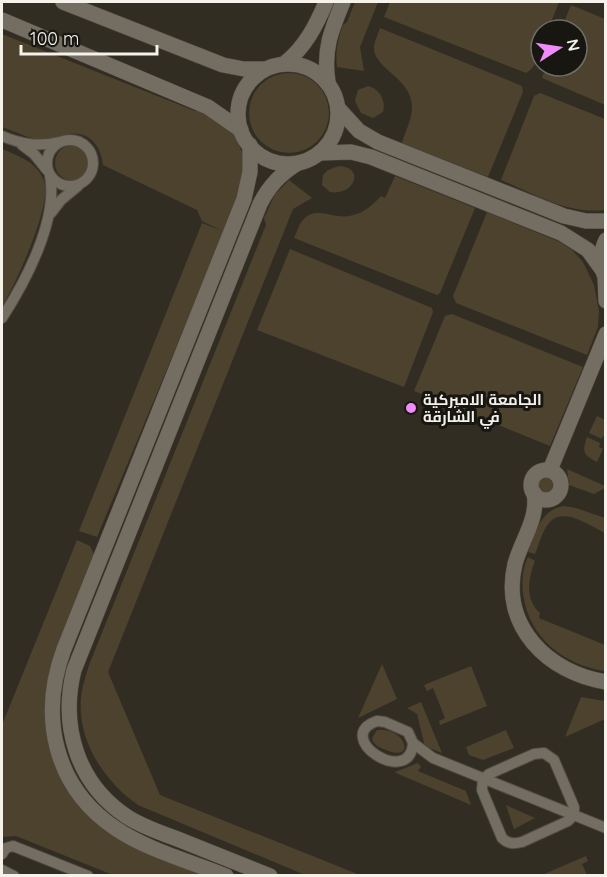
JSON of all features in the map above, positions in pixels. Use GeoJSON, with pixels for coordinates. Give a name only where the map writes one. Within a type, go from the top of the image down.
{"type":"FeatureCollection","features":[{"type":"Feature","properties":{"kind":"street"},"geometry":{"type":"LineString","coordinates":[[63,2],[223,65],[244,69],[265,69],[285,63],[294,56],[310,36],[326,2]]}},
{"type":"Feature","properties":{"kind":"street"},"geometry":{"type":"LineString","coordinates":[[328,82],[327,44],[343,2]]}},
{"type":"Feature","properties":{"kind":"street"},"geometry":{"type":"LineString","coordinates":[[2,20],[208,107],[241,130]]}},
{"type":"Feature","properties":{"kind":"street"},"geometry":{"type":"LineString","coordinates":[[285,63],[309,68],[328,82],[335,94],[338,108],[336,130],[320,153]]}},
{"type":"Feature","properties":{"kind":"street"},"geometry":{"type":"LineString","coordinates":[[265,69],[253,78],[242,95],[238,115],[241,130],[249,145],[268,159],[286,164],[297,163]]}},
{"type":"Feature","properties":{"kind":"street"},"geometry":{"type":"LineString","coordinates":[[338,108],[359,131],[378,142],[564,216],[586,221],[606,221]]}},
{"type":"Feature","properties":{"kind":"street"},"geometry":{"type":"LineString","coordinates":[[2,136],[17,142],[34,154],[58,183],[68,187],[78,186]]}},
{"type":"Feature","properties":{"kind":"street"},"geometry":{"type":"LineString","coordinates":[[17,142],[38,145],[74,140],[81,142],[92,154],[93,169],[85,182],[61,200],[48,218]]}},
{"type":"Feature","properties":{"kind":"street"},"geometry":{"type":"LineString","coordinates":[[2,318],[30,265],[48,218],[52,197],[48,155],[59,142]]}},
{"type":"Feature","properties":{"kind":"street"},"geometry":{"type":"LineString","coordinates":[[371,157],[378,142]]}},
{"type":"Feature","properties":{"kind":"street"},"geometry":{"type":"LineString","coordinates":[[226,876],[133,838],[102,818],[88,805],[72,783],[60,758],[55,740],[51,703],[53,684],[64,649],[244,199],[250,172],[249,145]]}},
{"type":"Feature","properties":{"kind":"street"},"geometry":{"type":"LineString","coordinates":[[270,876],[141,824],[113,807],[91,782],[79,760],[71,736],[68,703],[74,670],[260,204],[271,184],[297,163],[320,153],[351,152],[371,157],[561,233],[579,243],[604,274]]}},
{"type":"Feature","properties":{"kind":"street"},"geometry":{"type":"LineString","coordinates":[[606,240],[601,254],[606,301]]}},
{"type":"Feature","properties":{"kind":"street"},"geometry":{"type":"LineString","coordinates":[[550,470],[606,327]]}},
{"type":"Feature","properties":{"kind":"street"},"geometry":{"type":"LineString","coordinates":[[550,470],[559,478],[560,486],[555,496],[541,496],[531,486],[534,477],[541,471],[550,470]]}},
{"type":"Feature","properties":{"kind":"street"},"geometry":{"type":"LineString","coordinates":[[541,496],[519,552],[513,577],[514,599],[522,625],[537,648],[558,666],[583,677],[606,682]]}},
{"type":"Feature","properties":{"kind":"street"},"geometry":{"type":"LineString","coordinates":[[408,757],[413,743],[411,735],[405,730],[385,722],[372,723],[364,731],[363,742],[369,752],[391,761],[400,761],[408,757],[433,758]]}},
{"type":"Feature","properties":{"kind":"street"},"geometry":{"type":"LineString","coordinates":[[413,743],[433,758],[606,828]]}},
{"type":"Feature","properties":{"kind":"street"},"geometry":{"type":"LineString","coordinates":[[534,754],[548,754],[554,760],[574,807],[574,815],[568,821],[522,842],[507,842],[502,838],[483,790],[483,779],[489,774],[534,754]]}},
{"type":"Feature","properties":{"kind":"street"},"geometry":{"type":"LineString","coordinates":[[2,854],[6,848],[13,846],[82,874]]}},
{"type":"Feature","properties":{"kind":"street"},"geometry":{"type":"LineString","coordinates":[[55,876],[59,864]]}},
{"type":"Feature","properties":{"kind":"street"},"geometry":{"type":"LineString","coordinates":[[2,870],[14,876]]}},
{"type":"Feature","properties":{"kind":"shaded area"},"geometry":{"type":"Polygon","coordinates":[[[355,2],[378,2],[360,47],[364,71],[337,67],[340,35],[355,2]]]}},
{"type":"Feature","properties":{"kind":"shaded area"},"geometry":{"type":"Polygon","coordinates":[[[390,2],[559,2],[553,18],[529,18],[529,71],[526,73],[384,17],[390,2]]]}},
{"type":"Feature","properties":{"kind":"shaded area"},"geometry":{"type":"Polygon","coordinates":[[[571,5],[605,19],[605,105],[542,78],[589,78],[589,18],[566,18],[571,5]]]}},
{"type":"Feature","properties":{"kind":"shaded area"},"geometry":{"type":"Polygon","coordinates":[[[380,28],[522,86],[523,92],[488,177],[402,143],[410,121],[412,107],[406,88],[375,54],[374,46],[380,28]]]}},
{"type":"Feature","properties":{"kind":"shaded area"},"geometry":{"type":"Polygon","coordinates":[[[2,34],[195,111],[202,109],[234,133],[245,159],[242,189],[97,537],[79,531],[202,223],[222,231],[202,221],[197,210],[103,165],[97,146],[84,136],[68,134],[50,143],[2,127],[2,34]]]}},
{"type":"Feature","properties":{"kind":"shaded area"},"geometry":{"type":"Polygon","coordinates":[[[289,73],[304,76],[317,85],[326,98],[329,113],[326,128],[317,141],[304,150],[289,153],[274,150],[261,141],[252,128],[249,113],[252,98],[261,85],[274,76],[289,73]]]}},
{"type":"Feature","properties":{"kind":"shaded area"},"geometry":{"type":"Polygon","coordinates":[[[368,86],[379,93],[384,104],[383,112],[373,118],[361,113],[355,101],[358,90],[368,86]]]}},
{"type":"Feature","properties":{"kind":"shaded area"},"geometry":{"type":"Polygon","coordinates":[[[540,93],[605,119],[605,210],[592,211],[565,206],[501,180],[534,96],[540,93]]]}},
{"type":"Feature","properties":{"kind":"shaded area"},"geometry":{"type":"Polygon","coordinates":[[[73,145],[86,150],[91,163],[86,176],[73,181],[60,176],[55,163],[60,150],[73,145]]]}},
{"type":"Feature","properties":{"kind":"shaded area"},"geometry":{"type":"Polygon","coordinates":[[[2,149],[27,160],[37,169],[44,181],[45,192],[43,207],[31,244],[2,306],[2,149]]]}},
{"type":"Feature","properties":{"kind":"shaded area"},"geometry":{"type":"Polygon","coordinates":[[[339,166],[352,171],[354,181],[346,190],[330,192],[322,185],[323,175],[328,170],[339,166]]]}},
{"type":"Feature","properties":{"kind":"shaded area"},"geometry":{"type":"Polygon","coordinates":[[[395,176],[475,208],[440,293],[437,295],[294,238],[303,220],[313,213],[354,215],[366,209],[381,196],[385,198],[395,176]]]}},
{"type":"Feature","properties":{"kind":"shaded area"},"geometry":{"type":"Polygon","coordinates":[[[289,180],[312,198],[293,209],[108,672],[160,795],[360,875],[305,875],[138,805],[114,784],[95,758],[83,729],[81,713],[82,693],[89,665],[266,225],[264,218],[275,194],[289,180]]]}},
{"type":"Feature","properties":{"kind":"shaded area"},"geometry":{"type":"Polygon","coordinates":[[[487,212],[560,242],[572,250],[583,262],[594,285],[599,311],[598,327],[587,355],[456,303],[453,296],[487,212]]]}},
{"type":"Feature","properties":{"kind":"shaded area"},"geometry":{"type":"Polygon","coordinates":[[[290,249],[432,308],[433,312],[404,387],[257,330],[290,249]]]}},
{"type":"Feature","properties":{"kind":"shaded area"},"geometry":{"type":"Polygon","coordinates":[[[452,314],[583,367],[550,446],[414,391],[445,316],[452,314]]]}},
{"type":"Feature","properties":{"kind":"shaded area"},"geometry":{"type":"Polygon","coordinates":[[[597,416],[605,420],[605,437],[603,436],[602,439],[589,433],[597,416]]]}},
{"type":"Feature","properties":{"kind":"shaded area"},"geometry":{"type":"Polygon","coordinates":[[[587,437],[600,443],[599,447],[603,449],[597,462],[585,452],[587,437]]]}},
{"type":"Feature","properties":{"kind":"shaded area"},"geometry":{"type":"Polygon","coordinates":[[[567,469],[605,488],[594,494],[569,485],[567,469]]]}},
{"type":"Feature","properties":{"kind":"shaded area"},"geometry":{"type":"Polygon","coordinates":[[[542,475],[550,475],[555,480],[553,491],[542,493],[537,488],[537,480],[542,475]]]}},
{"type":"Feature","properties":{"kind":"shaded area"},"geometry":{"type":"Polygon","coordinates":[[[564,506],[605,518],[605,533],[577,519],[562,516],[549,523],[535,554],[528,552],[544,517],[556,508],[564,506]]]}},
{"type":"Feature","properties":{"kind":"shaded area"},"geometry":{"type":"Polygon","coordinates":[[[77,540],[90,546],[94,554],[56,655],[48,710],[84,807],[209,875],[113,875],[16,836],[3,837],[2,841],[2,725],[77,540]]]}},
{"type":"Feature","properties":{"kind":"shaded area"},"geometry":{"type":"Polygon","coordinates":[[[528,557],[535,561],[529,588],[532,602],[540,613],[539,618],[605,645],[605,671],[576,663],[563,656],[541,636],[527,610],[523,594],[523,575],[528,557]]]}},
{"type":"Feature","properties":{"kind":"shaded area"},"geometry":{"type":"Polygon","coordinates":[[[382,664],[397,699],[358,718],[382,664]]]}},
{"type":"Feature","properties":{"kind":"shaded area"},"geometry":{"type":"Polygon","coordinates":[[[471,666],[487,706],[440,725],[439,721],[445,718],[433,688],[427,691],[424,685],[471,666]]]}},
{"type":"Feature","properties":{"kind":"shaded area"},"geometry":{"type":"Polygon","coordinates":[[[581,697],[605,701],[605,719],[565,737],[581,697]]]}},
{"type":"Feature","properties":{"kind":"shaded area"},"geometry":{"type":"Polygon","coordinates":[[[421,702],[442,753],[427,747],[417,714],[407,708],[421,702]]]}},
{"type":"Feature","properties":{"kind":"shaded area"},"geometry":{"type":"Polygon","coordinates":[[[377,730],[387,731],[401,738],[404,744],[402,752],[396,753],[377,746],[372,738],[377,730]]]}},
{"type":"Feature","properties":{"kind":"shaded area"},"geometry":{"type":"Polygon","coordinates":[[[506,730],[514,748],[483,760],[469,755],[466,747],[506,730]]]}},
{"type":"Feature","properties":{"kind":"shaded area"},"geometry":{"type":"Polygon","coordinates":[[[418,763],[421,767],[418,771],[466,791],[471,805],[395,772],[418,763]]]}},
{"type":"Feature","properties":{"kind":"shaded area"},"geometry":{"type":"Polygon","coordinates":[[[506,805],[535,818],[514,829],[506,805]]]}},
{"type":"Feature","properties":{"kind":"shaded area"},"geometry":{"type":"Polygon","coordinates":[[[586,856],[588,861],[582,864],[587,875],[542,875],[586,856]]]}},
{"type":"Feature","properties":{"kind":"place","name":"الجامعة الاميركية في الشارقة"},"geometry":{"type":"Point","coordinates":[411,408]}}]}
